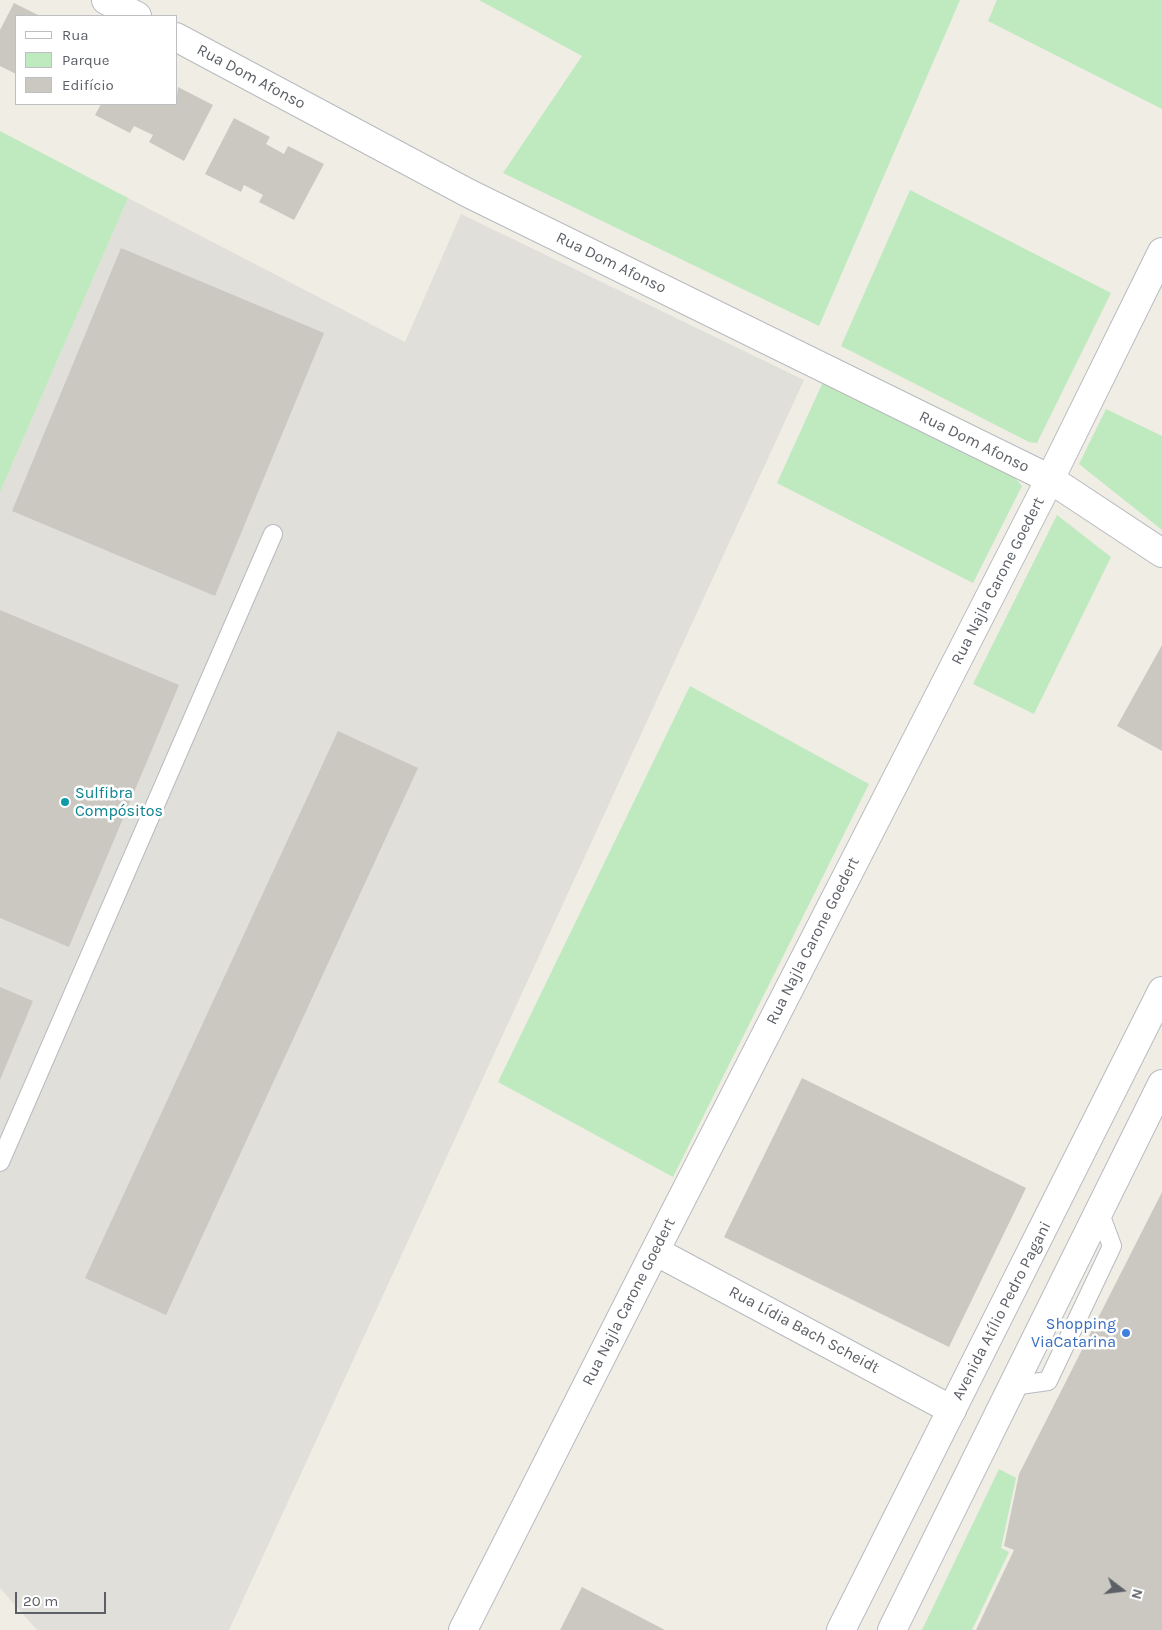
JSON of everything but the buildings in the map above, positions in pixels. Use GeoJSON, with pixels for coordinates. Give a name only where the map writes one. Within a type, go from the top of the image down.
{"type":"FeatureCollection","features":[{"type":"Feature","properties":{"kind":"street"},"geometry":{"type":"LineString","coordinates":[[106,0],[135,15]]}},
{"type":"Feature","properties":{"kind":"street","name":"Rua Dom Afonso"},"geometry":{"type":"LineString","coordinates":[[178,38],[468,193],[1050,479],[1162,553]]}},
{"type":"Feature","properties":{"kind":"street","name":"Rua Najla Carone Goedert"},"geometry":{"type":"LineString","coordinates":[[463,1630],[1050,479],[1162,252]]}},
{"type":"Feature","properties":{"kind":"street","name":"Avenida Atílio Pedro Pagani"},"geometry":{"type":"LineString","coordinates":[[841,1630],[1162,991]]}},
{"type":"Feature","properties":{"kind":"street"},"geometry":{"type":"LineString","coordinates":[[892,1630],[1162,1084]]}},
{"type":"Feature","properties":{"kind":"street","name":"Rua Lídia Bach Scheidt"},"geometry":{"type":"LineString","coordinates":[[655,1251],[952,1410]]}},
{"type":"Feature","properties":{"kind":"lane"},"geometry":{"type":"LineString","coordinates":[[0,1162],[273,534]]}},
{"type":"Feature","properties":{"kind":"shaded area"},"geometry":{"type":"Polygon","coordinates":[[[128,198],[405,342],[461,214],[804,380],[229,1630],[37,1630],[0,1588],[0,492],[128,198]]]}},
{"type":"Feature","properties":{"kind":"green space"},"geometry":{"type":"Polygon","coordinates":[[[479,0],[960,0],[819,326],[503,173],[582,56],[479,0]]]}},
{"type":"Feature","properties":{"kind":"green space"},"geometry":{"type":"Polygon","coordinates":[[[997,0],[1162,0],[1162,109],[988,21],[997,0]]]}},
{"type":"Feature","properties":{"kind":"green space"},"geometry":{"type":"Polygon","coordinates":[[[0,131],[128,198],[0,492],[0,131]]]}},
{"type":"Feature","properties":{"kind":"green space"},"geometry":{"type":"Polygon","coordinates":[[[910,190],[1111,293],[1037,443],[1029,442],[841,346],[910,190]]]}},
{"type":"Feature","properties":{"kind":"green space"},"geometry":{"type":"Polygon","coordinates":[[[834,383],[1009,471],[1022,486],[973,583],[777,483],[822,384],[834,383]]]}},
{"type":"Feature","properties":{"kind":"green space"},"geometry":{"type":"Polygon","coordinates":[[[1106,409],[1162,436],[1162,530],[1079,464],[1106,409]]]}},
{"type":"Feature","properties":{"kind":"green space"},"geometry":{"type":"Polygon","coordinates":[[[1057,515],[1111,557],[1034,714],[973,684],[1057,515]]]}},
{"type":"Feature","properties":{"kind":"green space"},"geometry":{"type":"Polygon","coordinates":[[[690,686],[869,784],[673,1177],[498,1082],[690,686]]]}},
{"type":"Feature","properties":{"kind":"green space"},"geometry":{"type":"Polygon","coordinates":[[[999,1469],[1016,1478],[1001,1548],[1009,1552],[972,1630],[922,1630],[999,1469]]]}},
{"type":"Feature","properties":{"kind":"place","name":"Sulfibra Compósitos"},"geometry":{"type":"Point","coordinates":[65,802]}},
{"type":"Feature","properties":{"kind":"place","name":"Shopping ViaCatarina"},"geometry":{"type":"Point","coordinates":[1126,1333]}}]}
